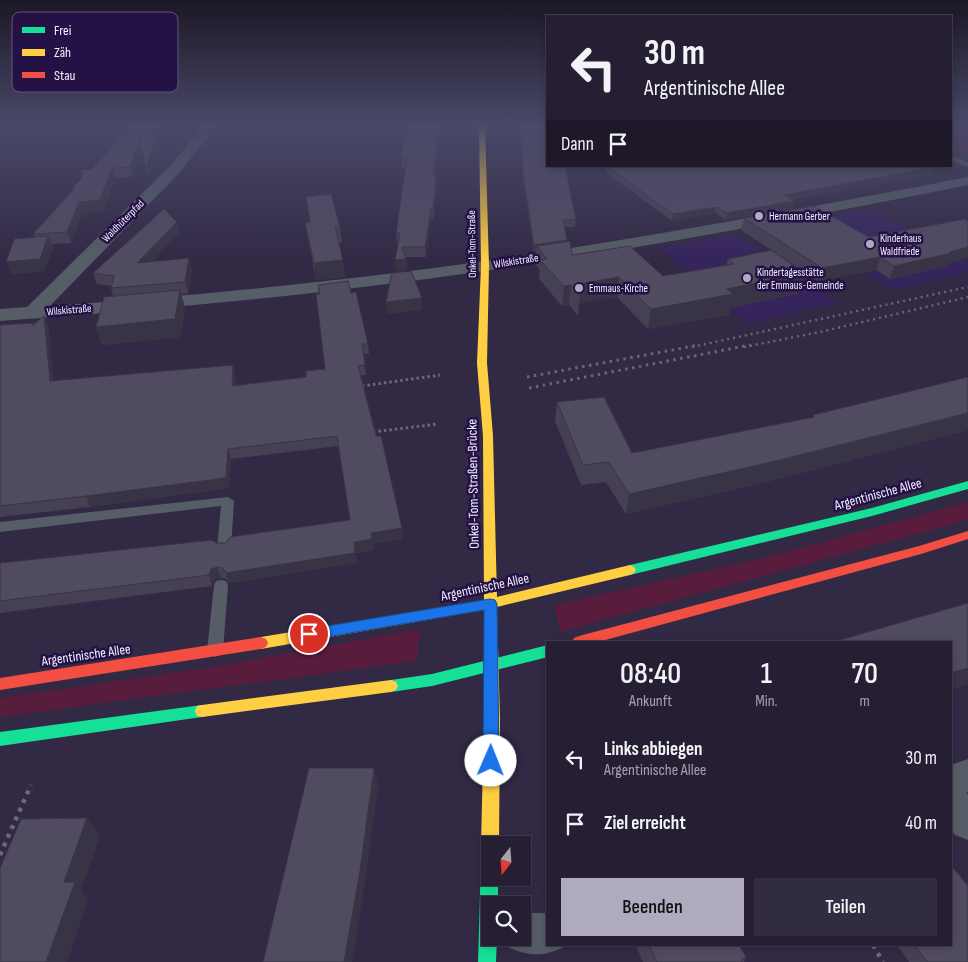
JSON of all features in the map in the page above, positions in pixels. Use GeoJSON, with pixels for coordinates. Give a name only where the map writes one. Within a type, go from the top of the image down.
{"type":"FeatureCollection","features":[{"type":"Feature","properties":{"kind":"main road","name":"Onkel-Tom-Straße"},"geometry":{"type":"LineString","coordinates":[[482,364],[485,266],[483,170]]}},
{"type":"Feature","properties":{"kind":"main road","name":"Onkel-Tom-Straßen-Brücke"},"geometry":{"type":"LineString","coordinates":[[482,364],[488,436],[490,604]]}},
{"type":"Feature","properties":{"kind":"main road","name":"Argentinische Allee"},"geometry":{"type":"LineString","coordinates":[[0,684],[215,651],[490,604],[618,572],[732,547],[968,485]]}},
{"type":"Feature","properties":{"kind":"main road"},"geometry":{"type":"LineString","coordinates":[[583,641],[921,550],[968,535]]}},
{"type":"Feature","properties":{"kind":"main road"},"geometry":{"type":"LineString","coordinates":[[490,604],[490,836]]}},
{"type":"Feature","properties":{"kind":"main road"},"geometry":{"type":"LineString","coordinates":[[0,739],[432,680],[546,651]]}},
{"type":"Feature","properties":{"kind":"street","name":"Waldhüterpfad"},"geometry":{"type":"LineString","coordinates":[[32,313],[174,170]]}},
{"type":"Feature","properties":{"kind":"street","name":"Wilskistraße"},"geometry":{"type":"LineString","coordinates":[[0,315],[262,293],[485,266],[758,221],[968,181]]}},
{"type":"Feature","properties":{"kind":"street"},"geometry":{"type":"LineString","coordinates":[[952,782],[968,775]]}},
{"type":"Feature","properties":{"kind":"street"},"geometry":{"type":"LineString","coordinates":[[952,803],[968,822]]}},
{"type":"Feature","properties":{"kind":"street"},"geometry":{"type":"LineString","coordinates":[[531,936],[546,934]]}},
{"type":"Feature","properties":{"kind":"lane"},"geometry":{"type":"LineString","coordinates":[[0,527],[228,501],[224,549]]}},
{"type":"Feature","properties":{"kind":"lane"},"geometry":{"type":"LineString","coordinates":[[215,651],[221,585]]}},
{"type":"Feature","properties":{"kind":"path"},"geometry":{"type":"LineString","coordinates":[[362,386],[440,375]]}},
{"type":"Feature","properties":{"kind":"path"},"geometry":{"type":"LineString","coordinates":[[373,432],[438,424]]}},
{"type":"Feature","properties":{"kind":"path"},"geometry":{"type":"LineString","coordinates":[[0,855],[31,785]]}},
{"type":"Feature","properties":{"kind":"path"},"geometry":{"type":"LineString","coordinates":[[874,946],[883,962]]}},
{"type":"Feature","properties":{"kind":"shaded area","name":"Kinderhaus Waldfriede"},"geometry":{"type":"Polygon","coordinates":[[[872,209],[968,262],[968,272],[893,290],[853,265],[777,227],[872,209]]]}},
{"type":"Feature","properties":{"kind":"shaded area","name":"Kindertagesstätte der Emmaus-Gemeinde"},"geometry":{"type":"Polygon","coordinates":[[[736,235],[837,303],[747,324],[659,248],[736,235]]]}},
{"type":"Feature","properties":{"kind":"shaded area"},"geometry":{"type":"Polygon","coordinates":[[[968,502],[968,520],[560,632],[555,605],[767,557],[968,502]]]}},
{"type":"Feature","properties":{"kind":"shaded area"},"geometry":{"type":"Polygon","coordinates":[[[420,629],[417,661],[0,717],[0,698],[219,666],[420,629]]]}},
{"type":"Feature","properties":{"kind":"building"},"geometry":{"type":"Polygon","coordinates":[[[81,170],[111,170],[100,200],[79,202],[67,232],[33,234],[74,189],[74,186],[82,178],[81,170]]]}},
{"type":"Feature","properties":{"kind":"building"},"geometry":{"type":"Polygon","coordinates":[[[405,170],[434,170],[433,174],[436,174],[433,209],[431,209],[425,247],[402,247],[406,259],[395,260],[400,233],[396,233],[405,170]]]}},
{"type":"Feature","properties":{"kind":"building"},"geometry":{"type":"Polygon","coordinates":[[[523,170],[566,170],[576,220],[563,220],[567,240],[534,245],[523,170]]]}},
{"type":"Feature","properties":{"kind":"building"},"geometry":{"type":"Polygon","coordinates":[[[612,170],[919,170],[784,195],[795,201],[727,213],[717,207],[673,214],[612,170]]]}},
{"type":"Feature","properties":{"kind":"building"},"geometry":{"type":"Polygon","coordinates":[[[331,194],[340,227],[335,227],[343,260],[314,263],[305,223],[310,222],[306,197],[331,194]]]}},
{"type":"Feature","properties":{"kind":"building"},"geometry":{"type":"Polygon","coordinates":[[[813,206],[869,237],[965,219],[968,221],[968,247],[950,252],[952,253],[894,266],[880,257],[822,268],[744,218],[813,206]]]}},
{"type":"Feature","properties":{"kind":"building"},"geometry":{"type":"Polygon","coordinates":[[[164,209],[177,222],[137,263],[189,258],[185,282],[111,288],[114,276],[93,273],[164,209]]]}},
{"type":"Feature","properties":{"kind":"building"},"geometry":{"type":"Polygon","coordinates":[[[48,236],[40,259],[6,262],[14,239],[48,236]]]}},
{"type":"Feature","properties":{"kind":"building"},"geometry":{"type":"Polygon","coordinates":[[[570,241],[572,255],[630,246],[663,276],[734,264],[728,259],[771,250],[805,273],[727,289],[733,294],[651,309],[619,277],[578,284],[580,296],[571,285],[564,286],[540,260],[547,259],[537,246],[570,241]]]}},
{"type":"Feature","properties":{"kind":"building"},"geometry":{"type":"Polygon","coordinates":[[[411,271],[422,298],[386,302],[392,273],[411,271]]]}},
{"type":"Feature","properties":{"kind":"building"},"geometry":{"type":"Polygon","coordinates":[[[348,281],[351,293],[356,292],[368,344],[362,344],[365,365],[358,366],[376,436],[381,436],[402,528],[371,533],[372,539],[354,542],[355,553],[226,573],[223,568],[217,567],[211,569],[209,575],[0,601],[0,563],[212,540],[216,543],[226,543],[230,537],[350,520],[337,436],[228,449],[226,478],[0,506],[0,325],[34,323],[32,326],[44,316],[50,381],[233,365],[232,386],[306,377],[306,371],[325,369],[316,294],[320,294],[318,285],[348,281]]]}},
{"type":"Feature","properties":{"kind":"building"},"geometry":{"type":"Polygon","coordinates":[[[180,290],[175,319],[96,327],[104,297],[180,290]]]}},
{"type":"Feature","properties":{"kind":"building"},"geometry":{"type":"Polygon","coordinates":[[[968,377],[968,413],[776,461],[629,494],[609,462],[583,465],[557,402],[604,397],[632,453],[814,417],[813,415],[968,377]]]}},
{"type":"Feature","properties":{"kind":"building"},"geometry":{"type":"Polygon","coordinates":[[[968,603],[968,668],[952,673],[952,641],[836,641],[968,603]]]}},
{"type":"Feature","properties":{"kind":"building"},"geometry":{"type":"Polygon","coordinates":[[[309,768],[374,768],[360,871],[344,962],[263,962],[309,768]]]}},
{"type":"Feature","properties":{"kind":"building"},"geometry":{"type":"Polygon","coordinates":[[[87,818],[64,882],[75,882],[46,962],[0,962],[0,868],[21,819],[87,818]]]}},
{"type":"Feature","properties":{"kind":"building"},"geometry":{"type":"Polygon","coordinates":[[[952,866],[968,886],[968,962],[927,962],[916,946],[952,946],[952,866]]]}},
{"type":"Feature","properties":{"kind":"building"},"geometry":{"type":"Polygon","coordinates":[[[649,946],[740,946],[746,957],[741,960],[742,962],[657,962],[649,946]]]}},
{"type":"Feature","properties":{"kind":"railway"},"geometry":{"type":"LineString","coordinates":[[692,347],[968,287]]}},
{"type":"Feature","properties":{"kind":"railway"},"geometry":{"type":"LineString","coordinates":[[744,347],[820,332],[968,297]]}},
{"type":"Feature","properties":{"kind":"railway"},"geometry":{"type":"LineString","coordinates":[[527,377],[699,345]]}},
{"type":"Feature","properties":{"kind":"railway"},"geometry":{"type":"LineString","coordinates":[[529,388],[750,345]]}},
{"type":"Feature","properties":{"kind":"traffic: fast"},"geometry":{"type":"LineString","coordinates":[[630,570],[872,512],[968,485]]}},
{"type":"Feature","properties":{"kind":"traffic: fast"},"geometry":{"type":"LineString","coordinates":[[391,686],[432,680],[546,652]]}},
{"type":"Feature","properties":{"kind":"traffic: fast"},"geometry":{"type":"LineString","coordinates":[[0,739],[202,711]]}},
{"type":"Feature","properties":{"kind":"traffic: fast"},"geometry":{"type":"LineString","coordinates":[[487,962],[489,886]]}},
{"type":"Feature","properties":{"kind":"traffic: slow"},"geometry":{"type":"LineString","coordinates":[[482,363],[485,266],[483,170]]}},
{"type":"Feature","properties":{"kind":"traffic: slow"},"geometry":{"type":"LineString","coordinates":[[482,363],[488,436]]}},
{"type":"Feature","properties":{"kind":"traffic: slow"},"geometry":{"type":"LineString","coordinates":[[488,436],[492,720],[490,836]]}},
{"type":"Feature","properties":{"kind":"traffic: slow"},"geometry":{"type":"LineString","coordinates":[[261,643],[490,604],[630,570]]}},
{"type":"Feature","properties":{"kind":"traffic: slow"},"geometry":{"type":"LineString","coordinates":[[202,711],[391,686]]}},
{"type":"Feature","properties":{"kind":"traffic: jam"},"geometry":{"type":"LineString","coordinates":[[583,641],[921,550],[968,535]]}},
{"type":"Feature","properties":{"kind":"traffic: jam"},"geometry":{"type":"LineString","coordinates":[[0,684],[261,643]]}},
{"type":"Feature","properties":{"kind":"place","name":"Hermann Gerber"},"geometry":{"type":"Point","coordinates":[759,216]}},
{"type":"Feature","properties":{"kind":"place","name":"Kinderhaus Waldfriede"},"geometry":{"type":"Point","coordinates":[870,244]}},
{"type":"Feature","properties":{"kind":"place","name":"Kindertagesstätte der Emmaus-Gemeinde"},"geometry":{"type":"Point","coordinates":[747,278]}},
{"type":"Feature","properties":{"kind":"place","name":"Emmaus-Kirche"},"geometry":{"type":"Point","coordinates":[579,288]}},
{"type":"Feature","properties":{"kind":"route"},"geometry":{"type":"LineString","coordinates":[[309,634],[490,604],[491,761]]}}]}
